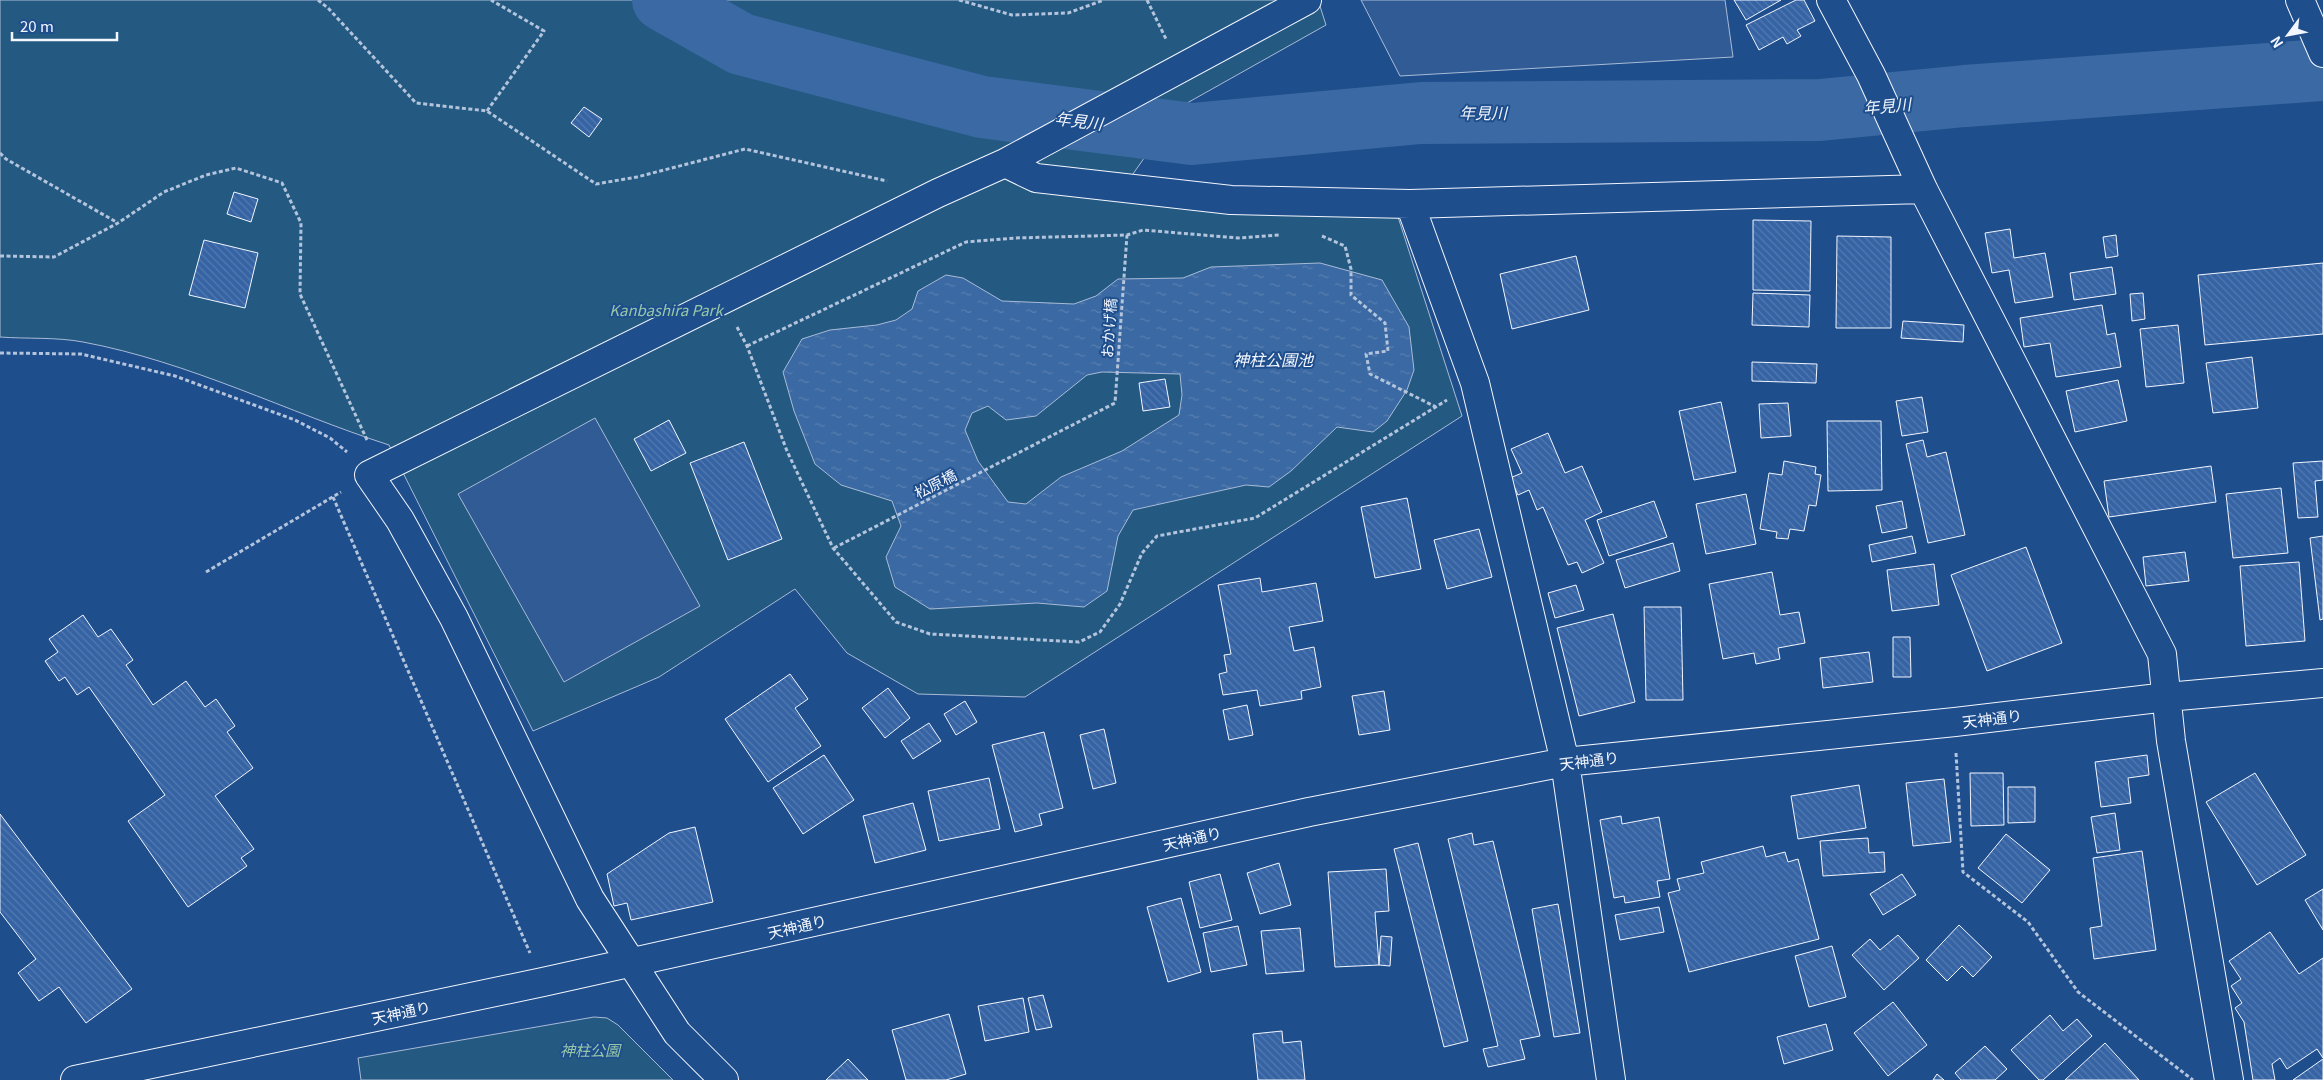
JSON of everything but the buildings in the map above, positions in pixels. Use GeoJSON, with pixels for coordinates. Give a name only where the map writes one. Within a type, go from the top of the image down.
{"type":"FeatureCollection","features":[{"type":"Feature","properties":{"kind":"street"},"geometry":{"type":"LineString","coordinates":[[724,1080],[677,1033],[590,899],[454,618],[375,472],[938,193],[1005,163],[1179,67],[1307,0]]}},
{"type":"Feature","properties":{"kind":"street"},"geometry":{"type":"LineString","coordinates":[[1831,0],[1871,75],[1923,189],[2162,654],[2171,741],[2229,1080]]}},
{"type":"Feature","properties":{"kind":"street"},"geometry":{"type":"LineString","coordinates":[[2300,0],[2320,46]]}},
{"type":"Feature","properties":{"kind":"street"},"geometry":{"type":"LineString","coordinates":[[1005,163],[1036,178],[1231,200],[1410,204],[1923,189]]}},
{"type":"Feature","properties":{"kind":"street"},"geometry":{"type":"LineString","coordinates":[[1410,204],[1475,383],[1565,762],[1611,1080]]}},
{"type":"Feature","properties":{"kind":"street","name":"天神通り"},"geometry":{"type":"LineString","coordinates":[[75,1080],[631,963],[1309,812],[1565,762],[1955,722],[2167,697],[2323,683]]}},
{"type":"Feature","properties":{"kind":"path"},"geometry":{"type":"LineString","coordinates":[[318,0],[328,8],[416,104],[487,111],[596,184],[637,176],[745,149],[890,182]]}},
{"type":"Feature","properties":{"kind":"path"},"geometry":{"type":"LineString","coordinates":[[487,111],[544,31],[491,0]]}},
{"type":"Feature","properties":{"kind":"path"},"geometry":{"type":"LineString","coordinates":[[959,0],[1012,15],[1068,13],[1104,0]]}},
{"type":"Feature","properties":{"kind":"path"},"geometry":{"type":"LineString","coordinates":[[1147,0],[1179,67]]}},
{"type":"Feature","properties":{"kind":"path"},"geometry":{"type":"LineString","coordinates":[[0,153],[6,159],[118,223]]}},
{"type":"Feature","properties":{"kind":"path"},"geometry":{"type":"LineString","coordinates":[[0,256],[54,257],[118,223],[164,192],[206,175],[236,168],[282,183],[301,223],[300,294],[375,472]]}},
{"type":"Feature","properties":{"kind":"path"},"geometry":{"type":"LineString","coordinates":[[748,346],[966,242],[1015,238],[1127,236],[1143,230],[1238,238],[1287,235]]}},
{"type":"Feature","properties":{"kind":"path"},"geometry":{"type":"LineString","coordinates":[[1317,233],[1344,246],[1351,269],[1351,295],[1385,323],[1388,351],[1366,354],[1370,374],[1436,407]]}},
{"type":"Feature","properties":{"kind":"path","name":"おかげ橋"},"geometry":{"type":"LineString","coordinates":[[989,467],[1115,403],[1127,236]]}},
{"type":"Feature","properties":{"kind":"path"},"geometry":{"type":"LineString","coordinates":[[722,300],[748,346],[787,451],[834,548],[896,622],[930,634],[1079,642],[1100,632],[1120,604],[1142,553],[1157,536],[1255,518],[1475,383]]}},
{"type":"Feature","properties":{"kind":"path"},"geometry":{"type":"LineString","coordinates":[[0,353],[81,354],[175,376],[295,420],[330,438],[375,472]]}},
{"type":"Feature","properties":{"kind":"path","name":"松原橋"},"geometry":{"type":"LineString","coordinates":[[834,548],[989,467]]}},
{"type":"Feature","properties":{"kind":"path"},"geometry":{"type":"LineString","coordinates":[[206,572],[375,472]]}},
{"type":"Feature","properties":{"kind":"path"},"geometry":{"type":"LineString","coordinates":[[333,497],[543,982]]}},
{"type":"Feature","properties":{"kind":"path"},"geometry":{"type":"LineString","coordinates":[[1955,722],[1963,872],[2028,922],[2078,992],[2193,1080]]}},
{"type":"Feature","properties":{"kind":"green space","name":"Kanbashira Park"},"geometry":{"type":"Polygon","coordinates":[[[0,0],[1318,0],[1326,25],[1180,107],[1128,181],[1240,191],[1390,192],[1462,416],[1025,697],[918,694],[847,653],[795,589],[659,677],[533,731],[389,445],[200,375],[123,351],[73,340],[0,337],[0,0]]]}},
{"type":"Feature","properties":{"kind":"green space","name":"神柱公園"},"geometry":{"type":"Polygon","coordinates":[[[594,1017],[607,1018],[618,1025],[673,1080],[361,1080],[358,1058],[594,1017]]]}},
{"type":"Feature","properties":{"kind":"shaded area"},"geometry":{"type":"Polygon","coordinates":[[[1361,0],[1725,0],[1733,57],[1400,76],[1361,0]]]}},
{"type":"Feature","properties":{"kind":"shaded area"},"geometry":{"type":"Polygon","coordinates":[[[595,418],[700,606],[564,682],[458,494],[595,418]]]}},
{"type":"Feature","properties":{"kind":"water","name":"神柱公園池"},"geometry":{"type":"Polygon","coordinates":[[[1320,263],[1382,280],[1409,327],[1414,370],[1407,390],[1387,421],[1373,432],[1337,427],[1291,471],[1269,487],[1246,485],[1133,510],[1118,536],[1107,591],[1084,607],[1037,603],[930,609],[895,587],[886,557],[901,526],[892,501],[841,485],[815,464],[794,411],[783,372],[802,339],[830,330],[877,325],[896,320],[912,309],[918,291],[946,275],[963,278],[1002,301],[1074,304],[1096,296],[1118,279],[1183,278],[1211,267],[1320,263]],[[1102,372],[1087,375],[1036,416],[1006,420],[988,406],[972,413],[965,430],[978,461],[1008,502],[1026,504],[1061,477],[1122,451],[1179,415],[1182,395],[1180,374],[1102,372]]]}},
{"type":"Feature","properties":{"kind":"waterway","name":"年見川"},"geometry":{"type":"LineString","coordinates":[[663,0],[741,44],[982,107],[1192,134],[1421,113],[1820,110],[1965,96],[2323,70]]}}]}
